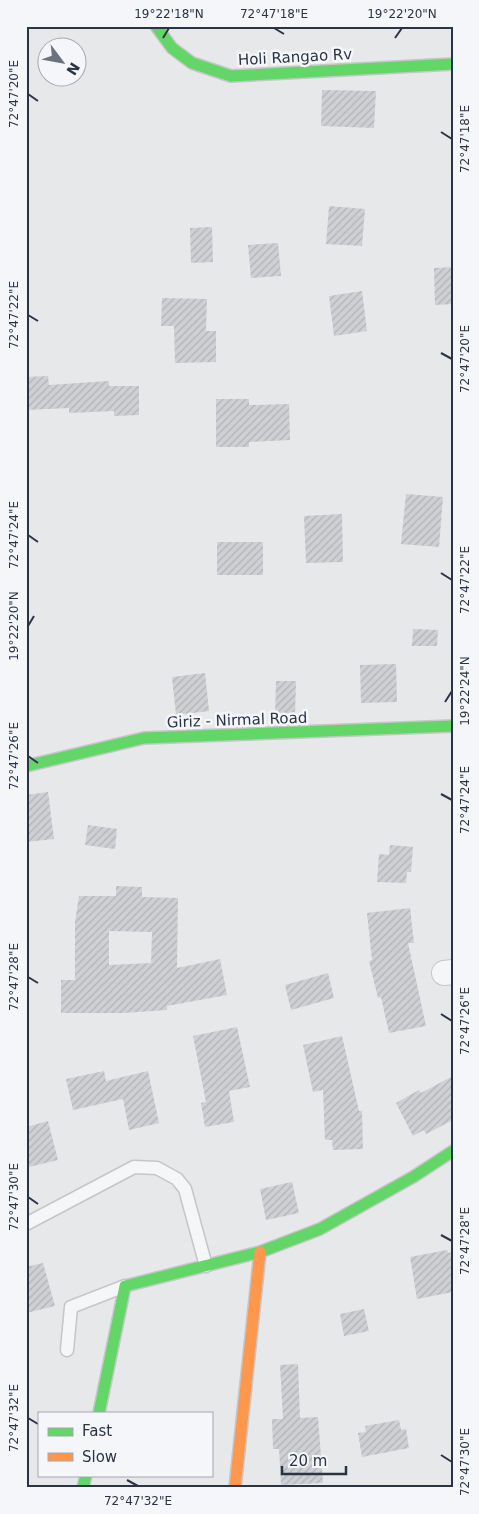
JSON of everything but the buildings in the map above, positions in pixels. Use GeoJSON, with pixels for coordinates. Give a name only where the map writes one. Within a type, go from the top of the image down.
{"type":"FeatureCollection","features":[{"type":"Feature","properties":{"kind":"street","name":"Holi Rangao Rv"},"geometry":{"type":"LineString","coordinates":[[156,26],[172,48],[192,63],[231,76],[453,64]]}},
{"type":"Feature","properties":{"kind":"street","name":"Giriz - Nirmal Road"},"geometry":{"type":"LineString","coordinates":[[26,766],[144,738],[453,726]]}},
{"type":"Feature","properties":{"kind":"street"},"geometry":{"type":"LineString","coordinates":[[99,1412],[125,1286],[260,1252],[320,1229],[413,1177],[453,1151]]}},
{"type":"Feature","properties":{"kind":"street"},"geometry":{"type":"LineString","coordinates":[[234,1488],[260,1252]]}},
{"type":"Feature","properties":{"kind":"lane"},"geometry":{"type":"LineString","coordinates":[[26,1224],[134,1167],[157,1168],[177,1179],[185,1189],[206,1266]]}},
{"type":"Feature","properties":{"kind":"lane"},"geometry":{"type":"LineString","coordinates":[[67,1350],[71,1307],[125,1286]]}},
{"type":"Feature","properties":{"kind":"traffic: fast"},"geometry":{"type":"LineString","coordinates":[[156,26],[172,48],[192,63],[231,76],[453,64]]}},
{"type":"Feature","properties":{"kind":"traffic: fast"},"geometry":{"type":"LineString","coordinates":[[26,766],[144,738],[453,726]]}},
{"type":"Feature","properties":{"kind":"traffic: fast"},"geometry":{"type":"LineString","coordinates":[[99,1412],[125,1286],[260,1252],[320,1229],[413,1177],[453,1151]]}},
{"type":"Feature","properties":{"kind":"traffic: fast"},"geometry":{"type":"LineString","coordinates":[[83,1488],[86,1476]]}},
{"type":"Feature","properties":{"kind":"traffic: slow"},"geometry":{"type":"LineString","coordinates":[[235,1488],[260,1252]]}}]}
